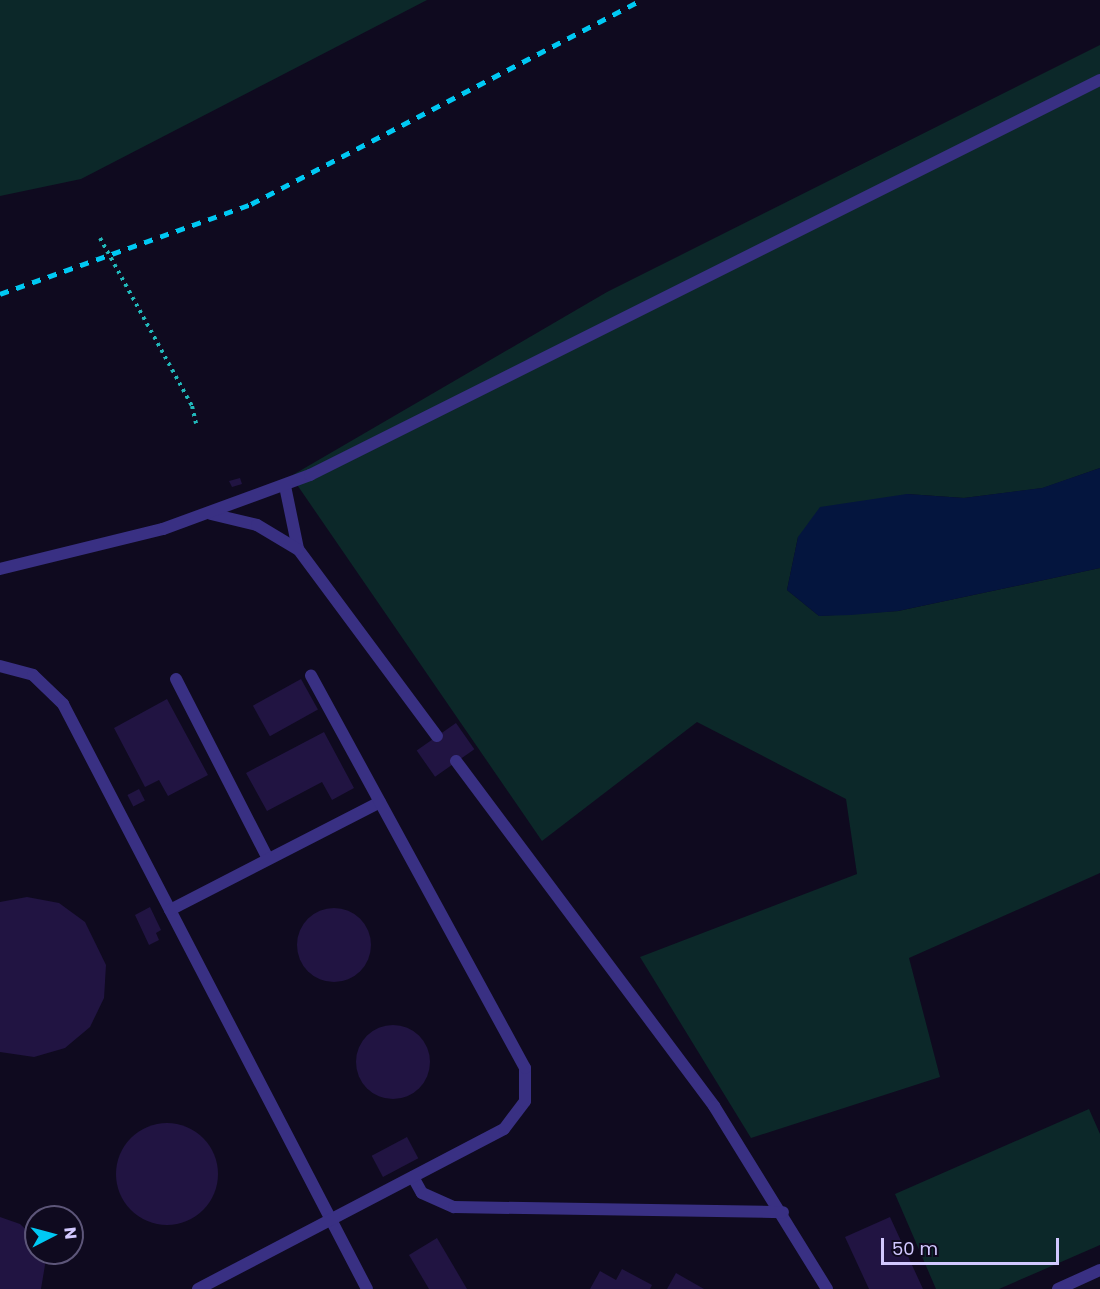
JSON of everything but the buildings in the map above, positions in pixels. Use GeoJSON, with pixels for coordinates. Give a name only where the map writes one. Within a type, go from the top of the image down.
{"type":"FeatureCollection","features":[{"type":"Feature","properties":{"kind":"lane"},"geometry":{"type":"LineString","coordinates":[[0,569],[210,514],[285,486],[1100,80]]}},
{"type":"Feature","properties":{"kind":"lane"},"geometry":{"type":"LineString","coordinates":[[285,486],[298,549]]}},
{"type":"Feature","properties":{"kind":"lane"},"geometry":{"type":"LineString","coordinates":[[210,514],[257,525],[298,549],[437,736]]}},
{"type":"Feature","properties":{"kind":"lane"},"geometry":{"type":"LineString","coordinates":[[0,666],[33,675],[55,693],[367,1289]]}},
{"type":"Feature","properties":{"kind":"lane"},"geometry":{"type":"LineString","coordinates":[[198,1289],[413,1177],[513,1121],[525,1101],[527,1079],[311,676]]}},
{"type":"Feature","properties":{"kind":"lane"},"geometry":{"type":"LineString","coordinates":[[176,679],[268,859]]}},
{"type":"Feature","properties":{"kind":"lane"},"geometry":{"type":"LineString","coordinates":[[456,761],[714,1106],[783,1212],[827,1289]]}},
{"type":"Feature","properties":{"kind":"lane"},"geometry":{"type":"LineString","coordinates":[[170,910],[380,802]]}},
{"type":"Feature","properties":{"kind":"lane"},"geometry":{"type":"LineString","coordinates":[[413,1177],[422,1192],[454,1208],[783,1212]]}},
{"type":"Feature","properties":{"kind":"lane"},"geometry":{"type":"LineString","coordinates":[[1058,1289],[1100,1270]]}},
{"type":"Feature","properties":{"kind":"path"},"geometry":{"type":"LineString","coordinates":[[100,238],[192,406],[196,424]]}},
{"type":"Feature","properties":{"kind":"green space"},"geometry":{"type":"Polygon","coordinates":[[[0,0],[427,0],[81,179],[0,196],[0,0]]]}},
{"type":"Feature","properties":{"kind":"green space"},"geometry":{"type":"Polygon","coordinates":[[[1100,45],[1100,468],[1043,488],[964,498],[907,494],[798,537],[787,590],[819,616],[898,611],[1100,568],[1100,873],[909,958],[940,1077],[751,1138],[640,957],[857,874],[846,799],[697,722],[542,841],[291,476],[607,292],[1100,45]]]}},
{"type":"Feature","properties":{"kind":"green space"},"geometry":{"type":"Polygon","coordinates":[[[1089,1109],[1100,1134],[1100,1245],[999,1289],[936,1289],[895,1194],[1089,1109]]]}},
{"type":"Feature","properties":{"kind":"water"},"geometry":{"type":"Polygon","coordinates":[[[1100,468],[1100,568],[898,611],[851,615],[819,616],[787,590],[798,537],[820,507],[907,494],[964,498],[1042,488],[1100,468]]]}},
{"type":"Feature","properties":{"kind":"railway"},"geometry":{"type":"LineString","coordinates":[[0,294],[251,204],[642,0]]}}]}
